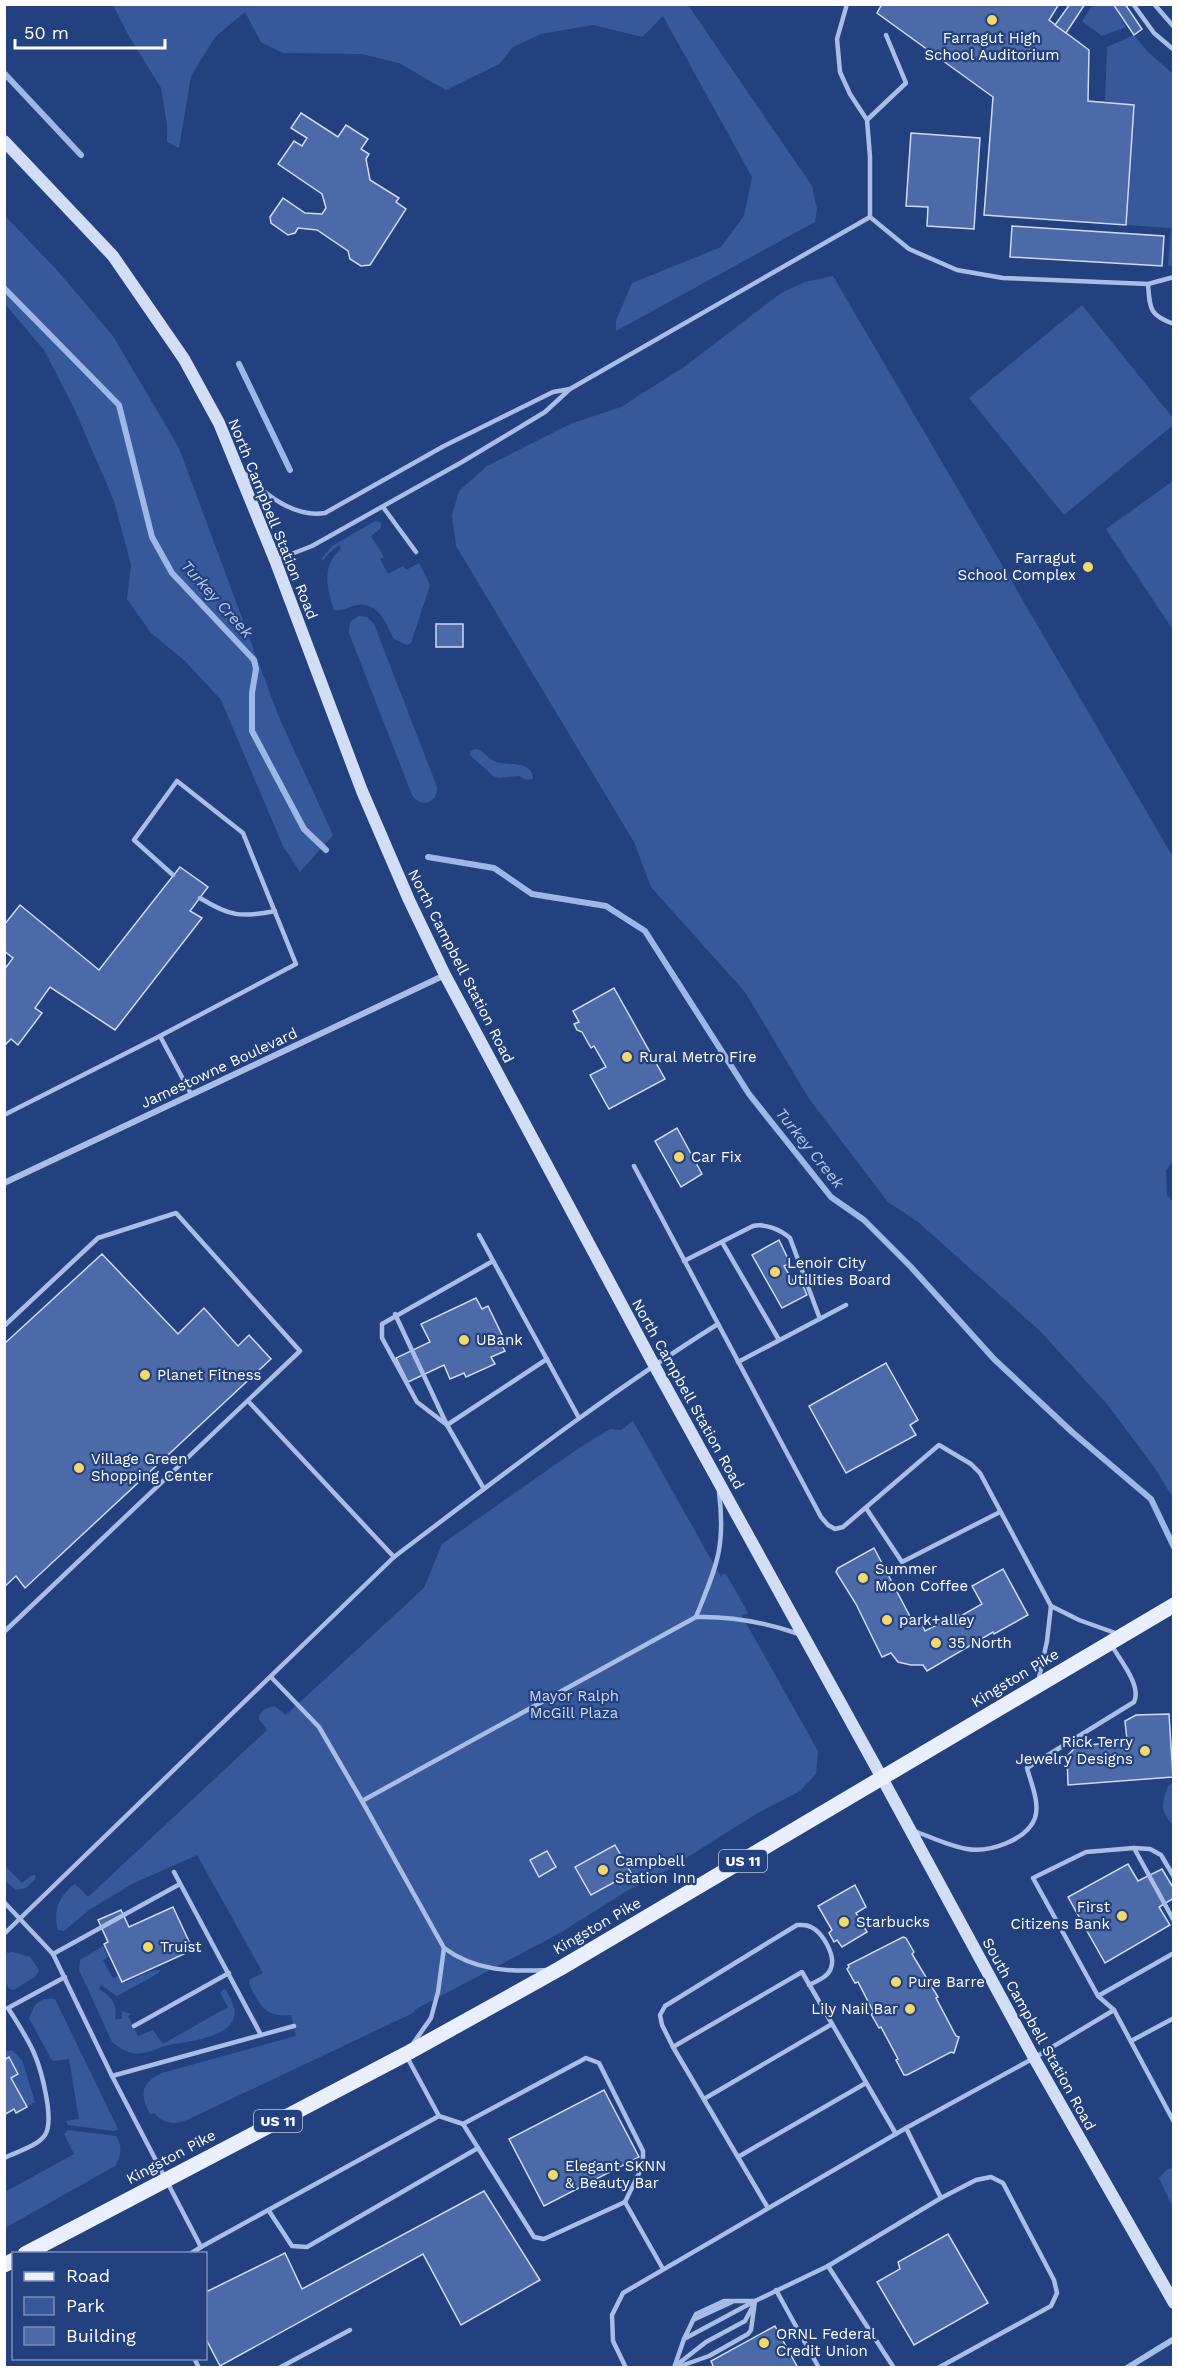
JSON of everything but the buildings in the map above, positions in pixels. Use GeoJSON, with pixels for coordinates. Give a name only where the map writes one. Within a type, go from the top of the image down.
{"type":"FeatureCollection","features":[{"type":"Feature","properties":{"kind":"main road","name":"North Campbell Station Road"},"geometry":{"type":"LineString","coordinates":[[4,141],[113,256],[184,359],[219,423],[275,560],[362,791],[409,900],[445,975],[654,1365],[882,1778]]}},
{"type":"Feature","properties":{"kind":"main road","name":"Kingston Pike"},"geometry":{"type":"LineString","coordinates":[[28,2252],[406,2054],[559,1969],[1173,1605]]}},
{"type":"Feature","properties":{"kind":"main road","name":"South Campbell Station Road"},"geometry":{"type":"LineString","coordinates":[[882,1778],[1034,2058],[1173,2302]]}},
{"type":"Feature","properties":{"kind":"street","name":"Jamestowne Boulevard"},"geometry":{"type":"LineString","coordinates":[[5,1182],[445,975]]}},
{"type":"Feature","properties":{"kind":"street"},"geometry":{"type":"LineString","coordinates":[[1126,2367],[1173,2339]]}},
{"type":"Feature","properties":{"kind":"lane"},"geometry":{"type":"LineString","coordinates":[[847,4],[837,39],[840,72],[850,94],[867,120],[870,158],[870,217]]}},
{"type":"Feature","properties":{"kind":"lane"},"geometry":{"type":"LineString","coordinates":[[1133,4],[1154,33],[1173,50]]}},
{"type":"Feature","properties":{"kind":"lane"},"geometry":{"type":"LineString","coordinates":[[1154,4],[1173,27]]}},
{"type":"Feature","properties":{"kind":"lane"},"geometry":{"type":"LineString","coordinates":[[867,120],[906,83],[886,35]]}},
{"type":"Feature","properties":{"kind":"lane"},"geometry":{"type":"LineString","coordinates":[[870,217],[909,249],[957,270],[1003,278],[1148,284],[1173,277]]}},
{"type":"Feature","properties":{"kind":"lane"},"geometry":{"type":"LineString","coordinates":[[275,560],[312,546],[382,507],[545,412],[570,389],[667,331],[870,217]]}},
{"type":"Feature","properties":{"kind":"lane"},"geometry":{"type":"LineString","coordinates":[[1148,284],[1152,312],[1158,318],[1173,324]]}},
{"type":"Feature","properties":{"kind":"lane"},"geometry":{"type":"LineString","coordinates":[[237,465],[264,492],[279,502],[315,515],[326,513],[444,446],[553,392],[570,389]]}},
{"type":"Feature","properties":{"kind":"lane"},"geometry":{"type":"LineString","coordinates":[[382,507],[416,552]]}},
{"type":"Feature","properties":{"kind":"lane"},"geometry":{"type":"LineString","coordinates":[[4,1115],[296,964],[243,833],[177,781],[134,840],[173,875]]}},
{"type":"Feature","properties":{"kind":"lane"},"geometry":{"type":"LineString","coordinates":[[200,898],[223,912],[251,916],[275,911]]}},
{"type":"Feature","properties":{"kind":"lane"},"geometry":{"type":"LineString","coordinates":[[160,1036],[191,1094]]}},
{"type":"Feature","properties":{"kind":"lane"},"geometry":{"type":"LineString","coordinates":[[634,1166],[821,1517],[828,1525],[835,1529],[843,1527],[939,1445],[971,1464],[980,1473],[1051,1606],[1116,1639],[1133,1683],[1136,1697],[1134,1702],[1027,1768],[1036,1800],[1035,1817],[1027,1832],[1003,1845],[968,1850],[911,1830]]}},
{"type":"Feature","properties":{"kind":"lane"},"geometry":{"type":"LineString","coordinates":[[4,1326],[98,1238],[176,1213],[300,1351],[4,1632]]}},
{"type":"Feature","properties":{"kind":"lane"},"geometry":{"type":"LineString","coordinates":[[684,1260],[760,1225],[783,1232],[790,1238],[820,1319]]}},
{"type":"Feature","properties":{"kind":"lane"},"geometry":{"type":"LineString","coordinates":[[479,1235],[579,1418]]}},
{"type":"Feature","properties":{"kind":"lane"},"geometry":{"type":"LineString","coordinates":[[722,1242],[779,1340]]}},
{"type":"Feature","properties":{"kind":"lane"},"geometry":{"type":"LineString","coordinates":[[447,1425],[417,1402],[382,1338],[382,1324],[395,1314],[493,1261]]}},
{"type":"Feature","properties":{"kind":"lane"},"geometry":{"type":"LineString","coordinates":[[738,1362],[846,1305]]}},
{"type":"Feature","properties":{"kind":"lane"},"geometry":{"type":"LineString","coordinates":[[395,1314],[447,1425],[484,1489]]}},
{"type":"Feature","properties":{"kind":"lane"},"geometry":{"type":"LineString","coordinates":[[4,1934],[394,1557],[579,1418],[654,1365],[718,1324]]}},
{"type":"Feature","properties":{"kind":"lane"},"geometry":{"type":"LineString","coordinates":[[447,1425],[547,1359]]}},
{"type":"Feature","properties":{"kind":"lane"},"geometry":{"type":"LineString","coordinates":[[248,1401],[394,1557]]}},
{"type":"Feature","properties":{"kind":"lane"},"geometry":{"type":"LineString","coordinates":[[696,1617],[712,1580],[722,1540],[723,1522],[717,1478]]}},
{"type":"Feature","properties":{"kind":"lane"},"geometry":{"type":"LineString","coordinates":[[866,1508],[902,1562],[1000,1512]]}},
{"type":"Feature","properties":{"kind":"lane"},"geometry":{"type":"LineString","coordinates":[[1037,1686],[1047,1641],[1051,1606]]}},
{"type":"Feature","properties":{"kind":"lane"},"geometry":{"type":"LineString","coordinates":[[362,1801],[696,1617],[731,1618],[784,1629],[804,1636]]}},
{"type":"Feature","properties":{"kind":"lane"},"geometry":{"type":"LineString","coordinates":[[271,1677],[319,1727],[444,1948],[457,1958],[481,1967],[512,1972],[559,1969]]}},
{"type":"Feature","properties":{"kind":"lane"},"geometry":{"type":"LineString","coordinates":[[1173,1877],[1161,1855],[1150,1849],[1134,1848],[1086,1852],[1033,1878],[1098,1996],[1114,2010],[1173,2122]]}},
{"type":"Feature","properties":{"kind":"lane"},"geometry":{"type":"LineString","coordinates":[[1134,1848],[1173,1921]]}},
{"type":"Feature","properties":{"kind":"lane"},"geometry":{"type":"LineString","coordinates":[[174,1872],[261,2035]]}},
{"type":"Feature","properties":{"kind":"lane"},"geometry":{"type":"LineString","coordinates":[[54,1954],[180,1884]]}},
{"type":"Feature","properties":{"kind":"lane"},"geometry":{"type":"LineString","coordinates":[[4,1902],[54,1954],[112,2076],[201,2247]]}},
{"type":"Feature","properties":{"kind":"lane"},"geometry":{"type":"LineString","coordinates":[[768,2208],[673,2047],[662,2025],[660,2015],[665,2006],[797,1925],[814,1928],[829,1951],[832,1962],[831,1969],[825,1976],[809,1985]]}},
{"type":"Feature","properties":{"kind":"lane"},"geometry":{"type":"LineString","coordinates":[[444,1948],[442,1973],[431,2018],[406,2054],[439,2116],[463,2124],[534,2237],[544,2239],[625,2202],[644,2165],[644,2151],[599,2063],[586,2058],[463,2124]]}},
{"type":"Feature","properties":{"kind":"lane"},"geometry":{"type":"LineString","coordinates":[[1098,1996],[1173,1953]]}},
{"type":"Feature","properties":{"kind":"lane"},"geometry":{"type":"LineString","coordinates":[[673,2047],[802,1972],[896,2134]]}},
{"type":"Feature","properties":{"kind":"lane"},"geometry":{"type":"LineString","coordinates":[[134,2026],[229,1973]]}},
{"type":"Feature","properties":{"kind":"lane"},"geometry":{"type":"LineString","coordinates":[[4,2158],[38,2142],[45,2135],[49,2125],[45,2092],[34,2053],[6,2010],[65,1977]]}},
{"type":"Feature","properties":{"kind":"lane"},"geometry":{"type":"LineString","coordinates":[[626,2367],[613,2341],[612,2315],[623,2293],[1114,2010]]}},
{"type":"Feature","properties":{"kind":"lane"},"geometry":{"type":"LineString","coordinates":[[1131,2041],[1173,2018]]}},
{"type":"Feature","properties":{"kind":"lane"},"geometry":{"type":"LineString","coordinates":[[704,2099],[832,2024]]}},
{"type":"Feature","properties":{"kind":"lane"},"geometry":{"type":"LineString","coordinates":[[112,2076],[294,2026]]}},
{"type":"Feature","properties":{"kind":"lane"},"geometry":{"type":"LineString","coordinates":[[738,2157],[866,2083]]}},
{"type":"Feature","properties":{"kind":"lane"},"geometry":{"type":"LineString","coordinates":[[192,2252],[439,2116]]}},
{"type":"Feature","properties":{"kind":"lane"},"geometry":{"type":"LineString","coordinates":[[906,2128],[941,2198]]}},
{"type":"Feature","properties":{"kind":"lane"},"geometry":{"type":"LineString","coordinates":[[269,2211],[292,2247],[307,2247],[478,2148]]}},
{"type":"Feature","properties":{"kind":"lane"},"geometry":{"type":"LineString","coordinates":[[684,2339],[776,2290],[828,2266],[941,2198],[976,2180],[991,2177],[1003,2183],[1054,2280],[1057,2293],[1051,2306],[938,2367]]}},
{"type":"Feature","properties":{"kind":"lane"},"geometry":{"type":"LineString","coordinates":[[625,2202],[663,2269]]}},
{"type":"Feature","properties":{"kind":"lane"},"geometry":{"type":"LineString","coordinates":[[828,2266],[894,2367]]}},
{"type":"Feature","properties":{"kind":"lane"},"geometry":{"type":"LineString","coordinates":[[776,2290],[819,2367]]}},
{"type":"Feature","properties":{"kind":"lane"},"geometry":{"type":"LineString","coordinates":[[675,2367],[693,2320],[734,2300],[756,2301]]}},
{"type":"Feature","properties":{"kind":"lane"},"geometry":{"type":"LineString","coordinates":[[675,2367],[706,2342],[745,2321],[756,2301]]}},
{"type":"Feature","properties":{"kind":"lane"},"geometry":{"type":"LineString","coordinates":[[675,2367],[710,2356],[748,2334],[751,2330],[756,2301]]}},
{"type":"Feature","properties":{"kind":"lane"},"geometry":{"type":"LineString","coordinates":[[279,2367],[350,2330]]}},
{"type":"Feature","properties":{"kind":"green space"},"geometry":{"type":"Polygon","coordinates":[[[113,5],[688,5],[812,186],[817,209],[815,222],[616,331],[616,321],[632,283],[721,247],[744,216],[752,177],[663,16],[642,37],[593,25],[541,34],[513,47],[499,64],[446,90],[399,63],[362,54],[283,53],[261,42],[245,12],[215,37],[191,76],[179,148],[167,142],[167,125],[161,88],[130,38],[113,5]]]}},
{"type":"Feature","properties":{"kind":"green space"},"geometry":{"type":"Polygon","coordinates":[[[1093,5],[1113,5],[1126,27],[1102,36],[1082,21],[1093,5]]]}},
{"type":"Feature","properties":{"kind":"green space"},"geometry":{"type":"Polygon","coordinates":[[[1134,35],[1148,52],[1173,74],[1173,265],[1168,266],[1171,228],[1126,225],[1134,105],[1105,101],[1107,47],[1134,35]]]}},
{"type":"Feature","properties":{"kind":"green space"},"geometry":{"type":"Polygon","coordinates":[[[5,216],[56,269],[113,336],[179,448],[278,715],[333,835],[300,872],[283,846],[221,700],[185,661],[151,633],[127,599],[131,565],[114,501],[74,408],[44,350],[5,304],[5,216]]]}},
{"type":"Feature","properties":{"kind":"green space"},"geometry":{"type":"Polygon","coordinates":[[[833,276],[1173,857],[1174,1159],[1166,1171],[1167,1195],[1174,1203],[1173,1498],[1154,1467],[1107,1404],[1039,1330],[918,1222],[888,1202],[810,1100],[745,992],[651,887],[634,842],[456,546],[452,515],[459,491],[487,466],[570,424],[621,407],[684,367],[781,293],[805,282],[833,276]]]}},
{"type":"Feature","properties":{"kind":"green space"},"geometry":{"type":"Polygon","coordinates":[[[1082,305],[1173,418],[1173,425],[1064,515],[969,398],[1082,305]]]}},
{"type":"Feature","properties":{"kind":"green space"},"geometry":{"type":"Polygon","coordinates":[[[1173,481],[1173,630],[1106,529],[1173,481]]]}},
{"type":"Feature","properties":{"kind":"green space"},"geometry":{"type":"Polygon","coordinates":[[[375,521],[381,523],[381,528],[371,536],[384,557],[380,559],[388,574],[403,566],[406,570],[419,563],[430,585],[411,643],[407,645],[394,639],[384,619],[375,609],[362,605],[334,610],[329,594],[328,570],[330,562],[341,549],[339,545],[323,561],[322,558],[332,546],[375,521]]]}},
{"type":"Feature","properties":{"kind":"green space"},"geometry":{"type":"Polygon","coordinates":[[[359,616],[367,617],[374,624],[437,787],[435,797],[428,802],[419,802],[412,795],[349,633],[350,622],[359,616]]]}},
{"type":"Feature","properties":{"kind":"green space"},"geometry":{"type":"Polygon","coordinates":[[[474,749],[480,750],[499,763],[524,766],[532,773],[533,779],[526,780],[519,776],[499,778],[493,776],[470,755],[474,749]]]}},
{"type":"Feature","properties":{"kind":"green space","name":"Mayor Ralph McGill Plaza"},"geometry":{"type":"Polygon","coordinates":[[[633,1421],[721,1577],[722,1574],[726,1574],[748,1613],[742,1616],[818,1751],[816,1774],[800,1791],[756,1814],[653,1879],[630,1889],[560,1933],[416,2009],[413,2013],[187,2120],[177,2123],[169,2122],[154,2113],[150,2114],[144,2095],[149,2081],[162,2073],[296,2036],[291,2015],[271,2013],[257,1999],[249,1980],[263,1973],[197,1855],[132,1884],[89,1910],[64,1931],[58,1930],[56,1916],[61,1898],[75,1884],[88,1897],[267,1730],[259,1719],[259,1715],[265,1709],[274,1706],[286,1715],[424,1588],[442,1544],[579,1448],[610,1429],[621,1430],[633,1421]]]}},
{"type":"Feature","properties":{"kind":"green space"},"geometry":{"type":"Polygon","coordinates":[[[1173,1783],[1173,1826],[1163,1807],[1168,1786],[1173,1783]]]}},
{"type":"Feature","properties":{"kind":"green space"},"geometry":{"type":"Polygon","coordinates":[[[4,1865],[22,1883],[32,1875],[36,1878],[26,1888],[16,1890],[5,1881],[4,1865]]]}},
{"type":"Feature","properties":{"kind":"green space"},"geometry":{"type":"Polygon","coordinates":[[[103,1946],[108,1957],[103,1960],[113,1978],[120,1975],[124,1983],[160,1970],[159,1973],[117,1996],[101,1985],[99,1989],[113,2001],[115,2019],[122,2019],[122,2011],[131,2014],[128,2016],[138,2036],[153,2030],[163,2044],[228,2007],[220,1993],[224,1989],[229,1994],[233,2005],[234,2015],[231,2023],[215,2035],[168,2045],[148,2052],[137,2054],[122,2049],[112,2042],[79,1970],[80,1960],[103,1946]]]}},
{"type":"Feature","properties":{"kind":"green space"},"geometry":{"type":"Polygon","coordinates":[[[13,1952],[30,1957],[39,1970],[36,1976],[14,1990],[9,1989],[5,1981],[5,1953],[13,1952]]]}},
{"type":"Feature","properties":{"kind":"green space"},"geometry":{"type":"Polygon","coordinates":[[[44,1999],[55,1999],[118,2129],[115,2131],[68,2125],[66,2121],[79,2119],[69,2059],[54,2061],[51,2059],[29,2018],[35,2005],[44,1999]]]}},
{"type":"Feature","properties":{"kind":"green space"},"geometry":{"type":"Polygon","coordinates":[[[12,2050],[22,2060],[35,2102],[27,2107],[11,2078],[18,2074],[9,2058],[5,2060],[4,2052],[12,2050]]]}},
{"type":"Feature","properties":{"kind":"green space"},"geometry":{"type":"Polygon","coordinates":[[[68,2130],[116,2136],[120,2144],[120,2151],[115,2166],[5,2228],[5,2192],[74,2154],[64,2134],[68,2130]]]}},
{"type":"Feature","properties":{"kind":"green space"},"geometry":{"type":"Polygon","coordinates":[[[1173,2167],[1173,2208],[1159,2178],[1173,2167]]]}},
{"type":"Feature","properties":{"kind":"waterway"},"geometry":{"type":"LineString","coordinates":[[4,73],[81,155]]}},
{"type":"Feature","properties":{"kind":"waterway","name":"Turkey Creek"},"geometry":{"type":"LineString","coordinates":[[4,288],[119,405],[152,537],[172,573],[254,660],[256,669],[252,693],[252,731],[304,829],[326,850]]}},
{"type":"Feature","properties":{"kind":"waterway"},"geometry":{"type":"LineString","coordinates":[[239,364],[290,470]]}},
{"type":"Feature","properties":{"kind":"waterway","name":"Turkey Creek"},"geometry":{"type":"LineString","coordinates":[[428,857],[494,868],[532,894],[606,906],[645,931],[749,1094],[831,1197],[864,1220],[911,1267],[994,1359],[1072,1432],[1151,1499],[1174,1547]]}},
{"type":"Feature","properties":{"kind":"place","name":"Farragut High School Auditorium"},"geometry":{"type":"Point","coordinates":[992,20]}},
{"type":"Feature","properties":{"kind":"place","name":"Farragut School Complex"},"geometry":{"type":"Point","coordinates":[1088,567]}},
{"type":"Feature","properties":{"kind":"place","name":"Rural Metro Fire"},"geometry":{"type":"Point","coordinates":[627,1057]}},
{"type":"Feature","properties":{"kind":"place","name":"Car Fix"},"geometry":{"type":"Point","coordinates":[679,1157]}},
{"type":"Feature","properties":{"kind":"place","name":"Lenoir City Utilities Board"},"geometry":{"type":"Point","coordinates":[775,1272]}},
{"type":"Feature","properties":{"kind":"place","name":"UBank"},"geometry":{"type":"Point","coordinates":[464,1340]}},
{"type":"Feature","properties":{"kind":"place","name":"Planet Fitness"},"geometry":{"type":"Point","coordinates":[145,1375]}},
{"type":"Feature","properties":{"kind":"place","name":"Village Green Shopping Center"},"geometry":{"type":"Point","coordinates":[79,1468]}},
{"type":"Feature","properties":{"kind":"place","name":"Summer Moon Coffee"},"geometry":{"type":"Point","coordinates":[863,1578]}},
{"type":"Feature","properties":{"kind":"place","name":"park+alley"},"geometry":{"type":"Point","coordinates":[887,1620]}},
{"type":"Feature","properties":{"kind":"place","name":"35 North"},"geometry":{"type":"Point","coordinates":[936,1643]}},
{"type":"Feature","properties":{"kind":"place","name":"Rick Terry Jewelry Designs"},"geometry":{"type":"Point","coordinates":[1145,1751]}},
{"type":"Feature","properties":{"kind":"place","name":"Campbell Station Inn"},"geometry":{"type":"Point","coordinates":[603,1870]}},
{"type":"Feature","properties":{"kind":"place","name":"First Citizens Bank"},"geometry":{"type":"Point","coordinates":[1122,1916]}},
{"type":"Feature","properties":{"kind":"place","name":"Starbucks"},"geometry":{"type":"Point","coordinates":[844,1922]}},
{"type":"Feature","properties":{"kind":"place","name":"Truist"},"geometry":{"type":"Point","coordinates":[148,1947]}},
{"type":"Feature","properties":{"kind":"place","name":"Pure Barre"},"geometry":{"type":"Point","coordinates":[896,1982]}},
{"type":"Feature","properties":{"kind":"place","name":"Lily Nail Bar"},"geometry":{"type":"Point","coordinates":[910,2009]}},
{"type":"Feature","properties":{"kind":"place","name":"Elegant SKNN & Beauty Bar"},"geometry":{"type":"Point","coordinates":[553,2175]}},
{"type":"Feature","properties":{"kind":"place","name":"ORNL Federal Credit Union"},"geometry":{"type":"Point","coordinates":[764,2343]}}]}
